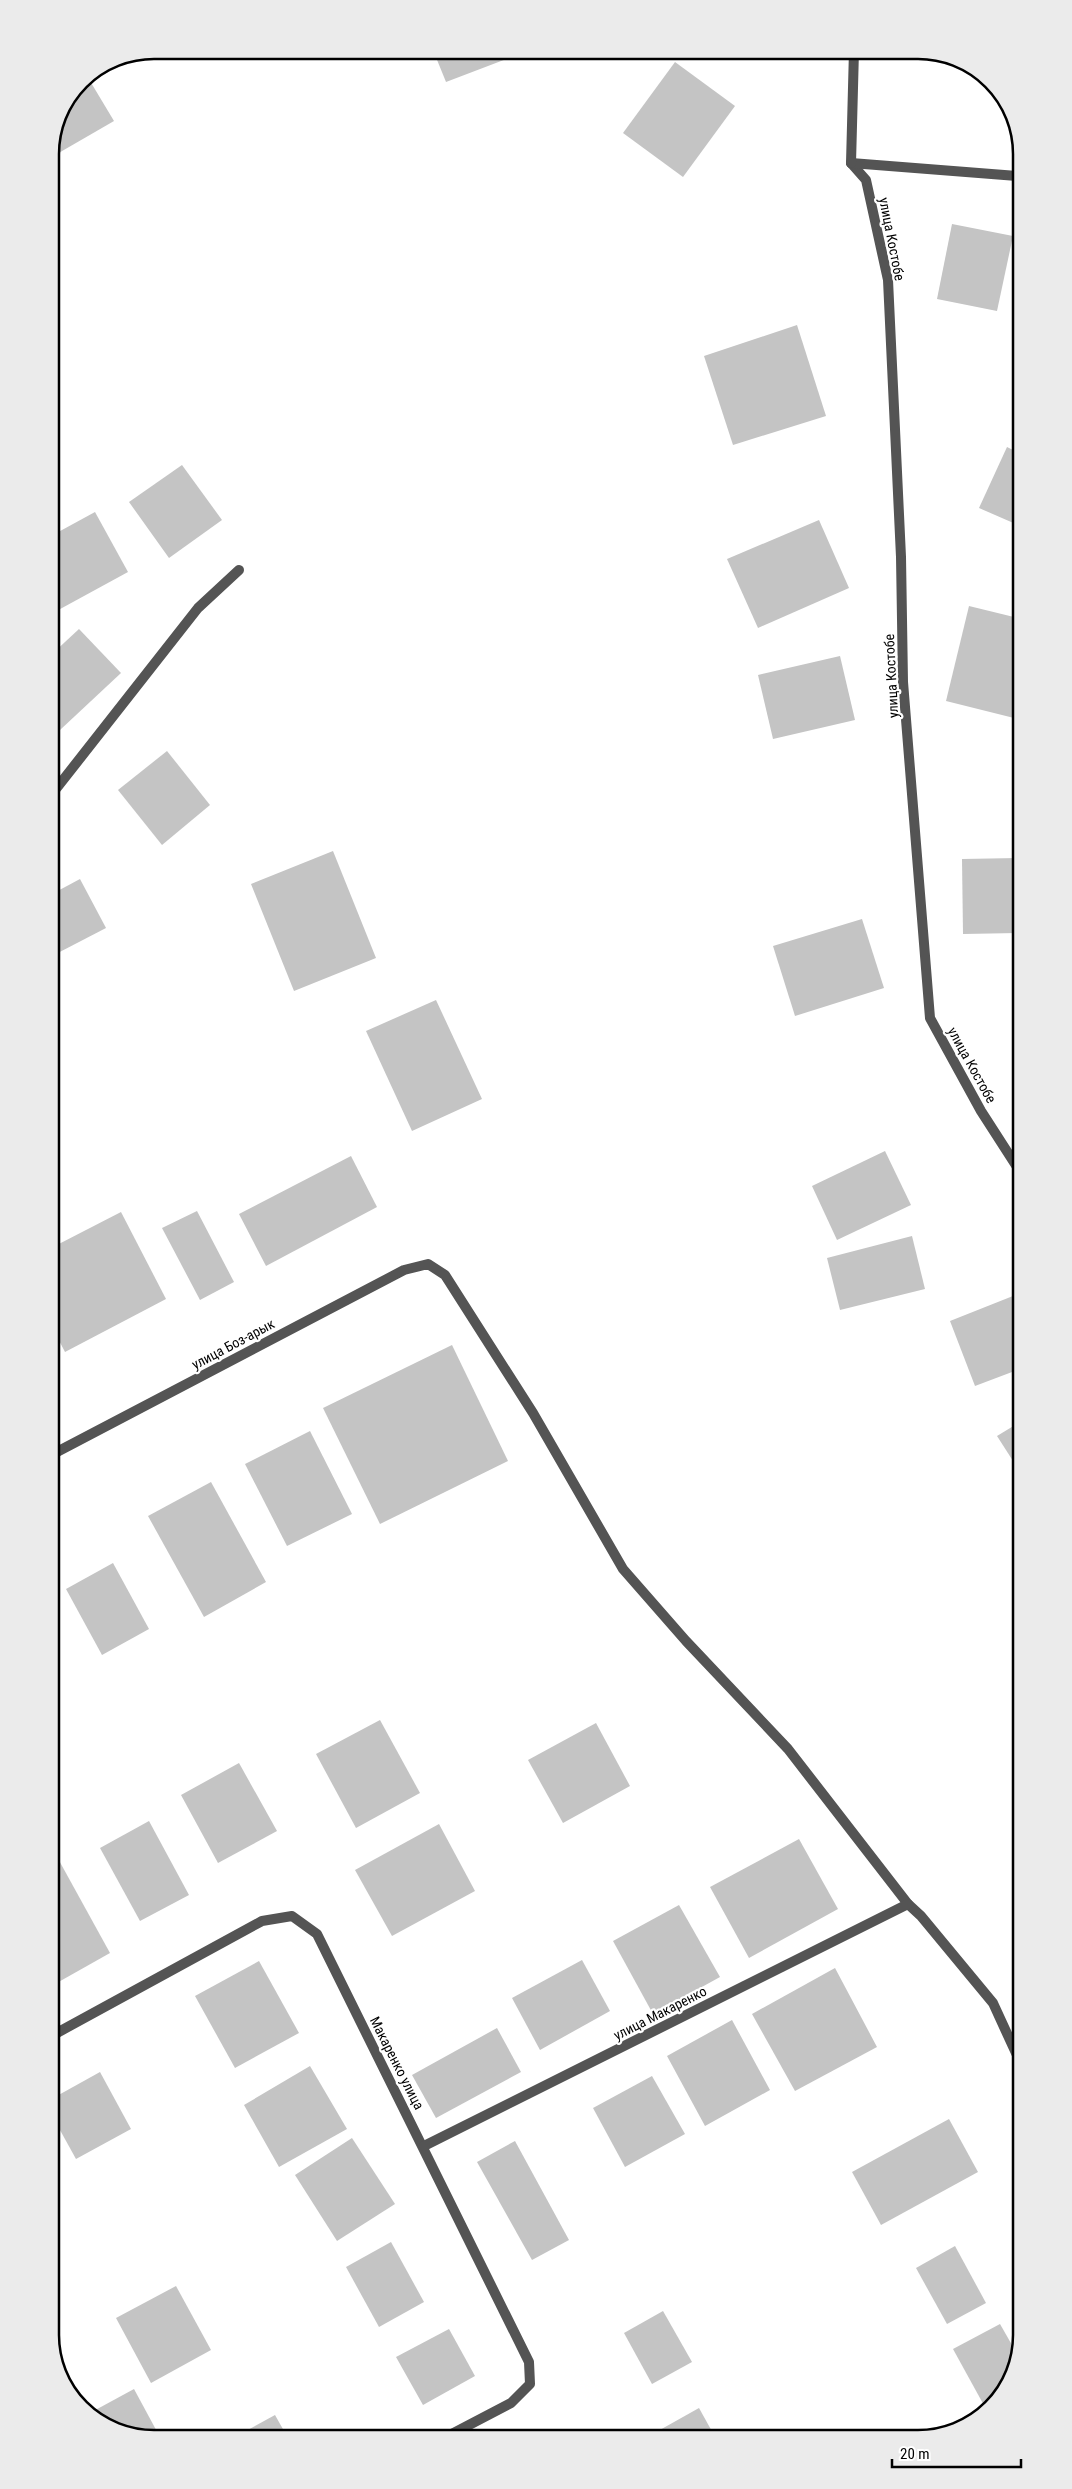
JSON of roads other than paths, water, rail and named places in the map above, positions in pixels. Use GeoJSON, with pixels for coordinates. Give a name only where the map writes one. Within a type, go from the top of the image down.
{"type":"FeatureCollection","features":[{"type":"Feature","properties":{"kind":"street"},"geometry":{"type":"LineString","coordinates":[[854,59],[852,163],[1013,176]]}},
{"type":"Feature","properties":{"kind":"street","name":"улица Костобе"},"geometry":{"type":"LineString","coordinates":[[852,163],[866,180],[888,280],[901,557],[903,682],[930,1018],[981,1111],[1013,1161]]}},
{"type":"Feature","properties":{"kind":"street"},"geometry":{"type":"LineString","coordinates":[[59,785],[198,608],[239,570]]}},
{"type":"Feature","properties":{"kind":"street","name":"улица Боз-арык"},"geometry":{"type":"LineString","coordinates":[[59,1451],[404,1270],[428,1264],[445,1275],[533,1413],[623,1570],[686,1641],[788,1749],[908,1904]]}},
{"type":"Feature","properties":{"kind":"street"},"geometry":{"type":"LineString","coordinates":[[908,1904],[921,1916],[993,2004],[1013,2047]]}},
{"type":"Feature","properties":{"kind":"street","name":"улица Макаренко"},"geometry":{"type":"LineString","coordinates":[[424,2146],[908,1904]]}},
{"type":"Feature","properties":{"kind":"street","name":"Макаренко улица"},"geometry":{"type":"LineString","coordinates":[[59,2032],[262,1921],[292,1916],[317,1934],[424,2146],[529,2362],[530,2384],[511,2403],[459,2430]]}}]}
